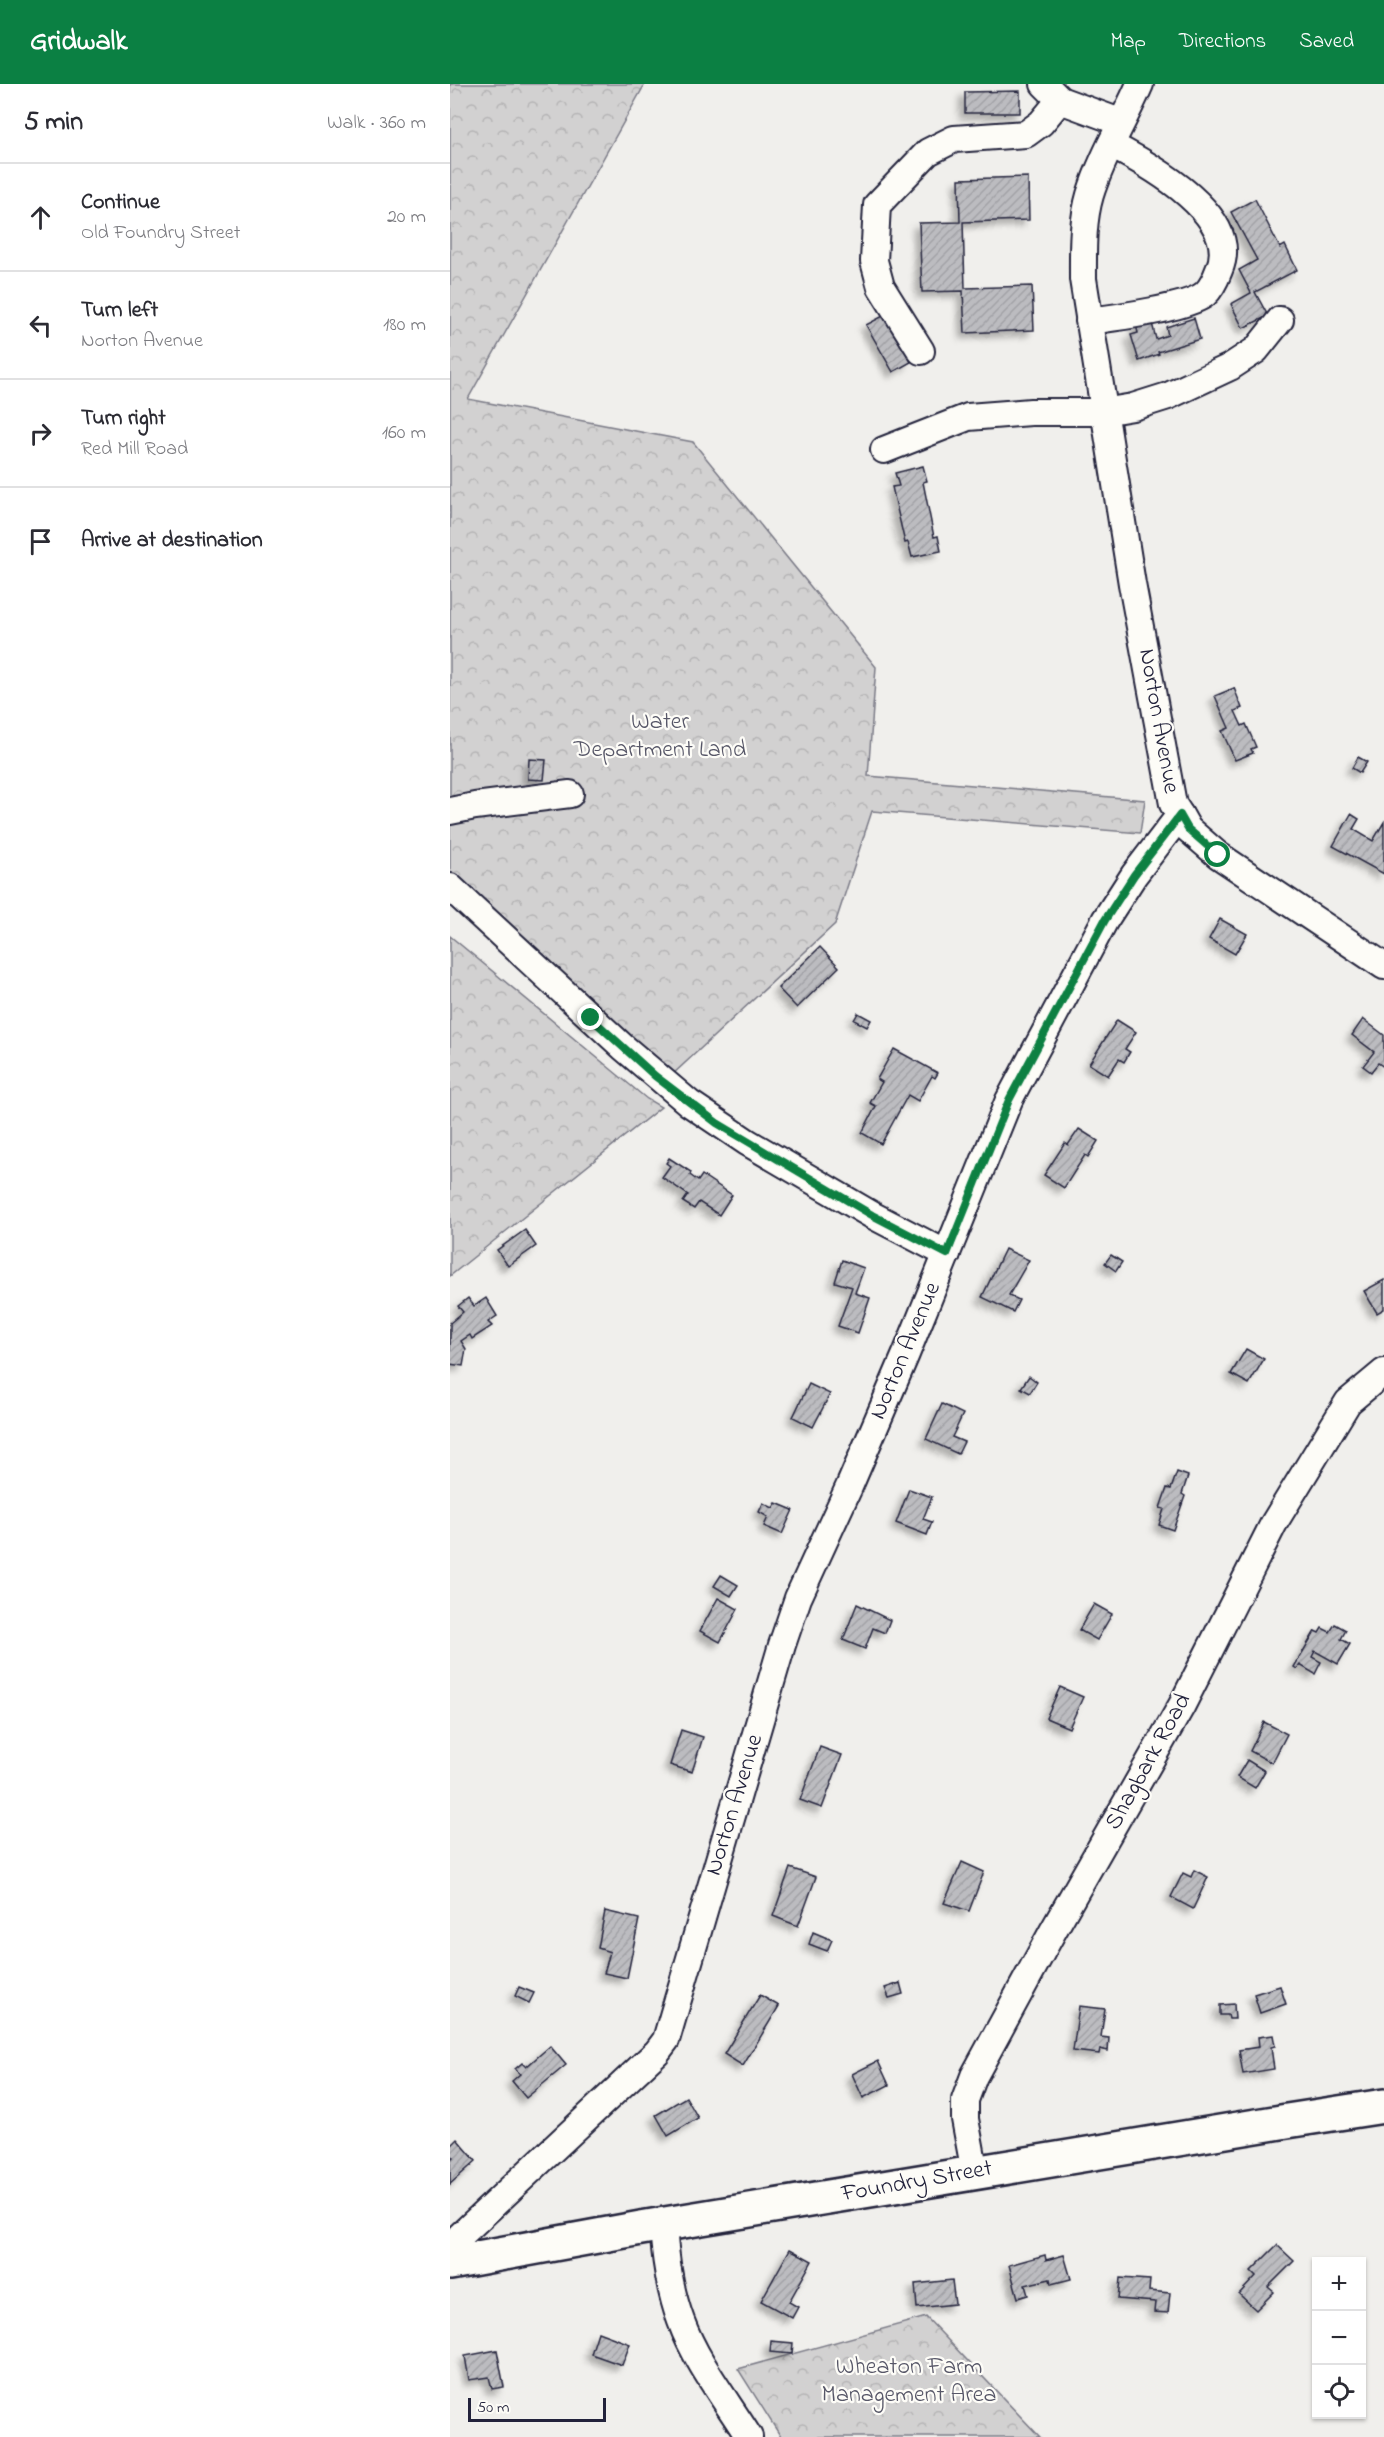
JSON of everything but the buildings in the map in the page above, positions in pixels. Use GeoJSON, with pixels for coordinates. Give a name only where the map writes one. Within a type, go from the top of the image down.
{"type":"FeatureCollection","features":[{"type":"Feature","properties":{"kind":"highway","name":"Foundry Street"},"geometry":{"type":"LineString","coordinates":[[450,2263],[663,2225],[1384,2106]]}},
{"type":"Feature","properties":{"kind":"street","name":"Norton Avenue"},"geometry":{"type":"LineString","coordinates":[[450,2250],[460,2236],[657,2052],[666,2040],[782,1645],[798,1598],[849,1487],[1009,1100],[1105,920],[1134,875],[1180,815],[1173,804],[1160,739],[1083,279],[1084,231],[1090,196],[1115,133],[1140,84]]}},
{"type":"Feature","properties":{"kind":"street"},"geometry":{"type":"LineString","coordinates":[[921,351],[881,287],[874,261],[877,205],[928,152],[954,138],[1026,134],[1041,123],[1052,92],[1115,133],[1144,162],[1180,186],[1215,226],[1223,255],[1214,282],[1205,294],[1193,300],[1120,317],[1089,321]]}},
{"type":"Feature","properties":{"kind":"street"},"geometry":{"type":"LineString","coordinates":[[884,450],[968,417],[1031,412],[1104,412],[1133,407],[1168,396],[1230,367],[1256,350],[1280,320]]}},
{"type":"Feature","properties":{"kind":"street"},"geometry":{"type":"LineString","coordinates":[[450,811],[570,794]]}},
{"type":"Feature","properties":{"kind":"street"},"geometry":{"type":"LineString","coordinates":[[1180,815],[1188,829],[1218,855],[1384,966]]}},
{"type":"Feature","properties":{"kind":"street"},"geometry":{"type":"LineString","coordinates":[[450,887],[631,1054],[689,1103],[747,1142],[872,1215],[947,1254]]}},
{"type":"Feature","properties":{"kind":"street","name":"Shagbark Road"},"geometry":{"type":"LineString","coordinates":[[975,2173],[965,2120],[965,2100],[974,2076],[1053,1931],[1182,1706],[1274,1523],[1348,1402],[1384,1372]]}},
{"type":"Feature","properties":{"kind":"street"},"geometry":{"type":"LineString","coordinates":[[663,2225],[671,2288],[681,2322],[703,2363],[749,2437]]}},
{"type":"Feature","properties":{"kind":"green space","name":"Water Department Land"},"geometry":{"type":"Polygon","coordinates":[[[450,84],[645,84],[468,399],[693,442],[876,667],[868,776],[1145,800],[1140,833],[872,811],[835,924],[672,1075],[450,890],[450,84]]]}},
{"type":"Feature","properties":{"kind":"green space"},"geometry":{"type":"Polygon","coordinates":[[[450,936],[647,1099],[661,1107],[450,1276],[450,936]]]}},
{"type":"Feature","properties":{"kind":"green space","name":"Wheaton Farm Management Area"},"geometry":{"type":"Polygon","coordinates":[[[926,2317],[1040,2437],[781,2437],[738,2369],[926,2317]]]}},
{"type":"Feature","properties":{"kind":"route"},"geometry":{"type":"LineString","coordinates":[[591,1018],[655,1076],[717,1123],[872,1215],[947,1254],[1009,1100],[1105,920],[1134,875],[1180,815],[1188,829],[1218,855]]}}]}
